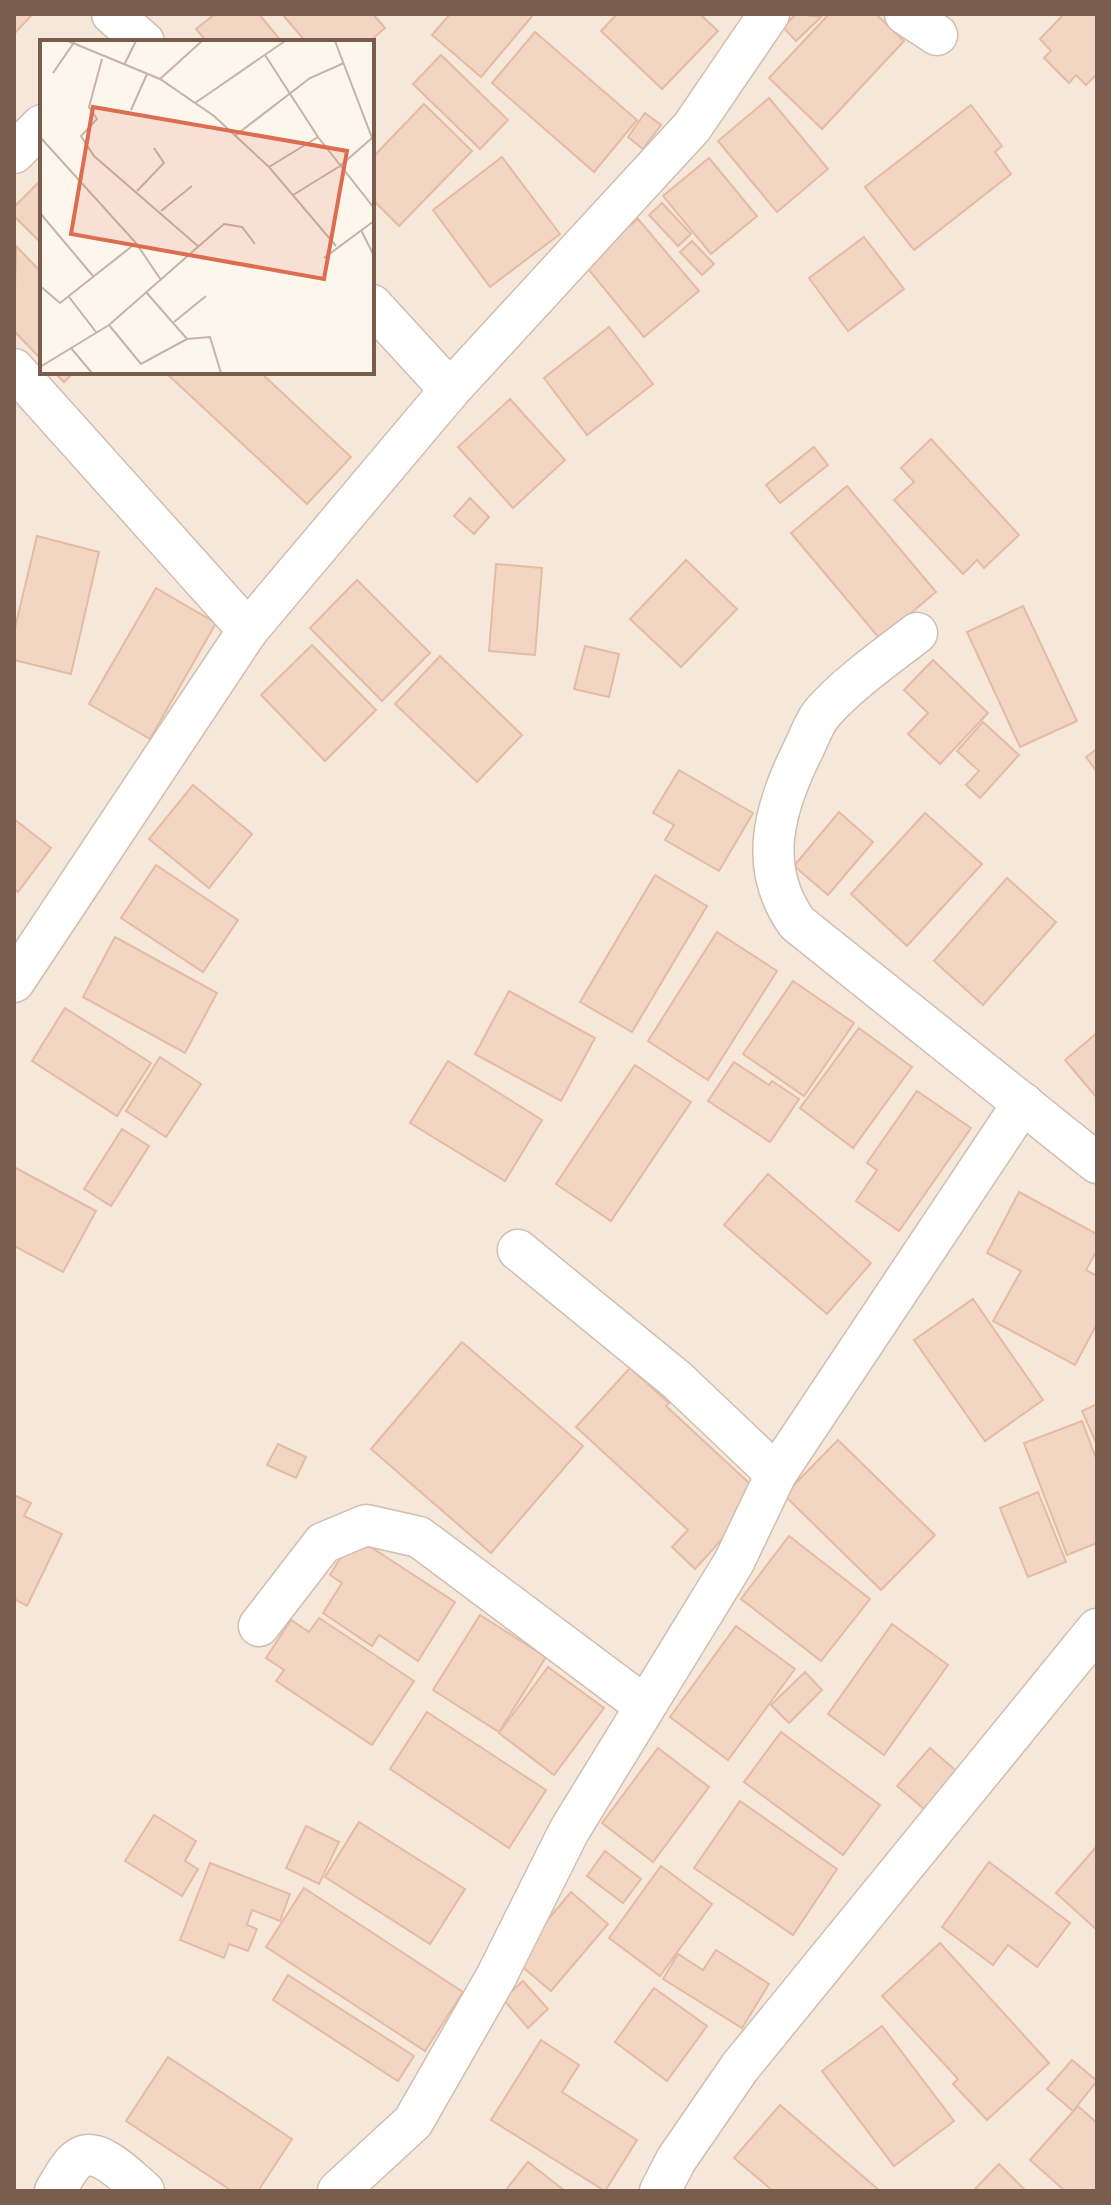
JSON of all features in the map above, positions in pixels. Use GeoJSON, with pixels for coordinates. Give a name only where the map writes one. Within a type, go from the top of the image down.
{"type":"FeatureCollection","features":[{"type":"Feature","properties":{"kind":"street"},"geometry":{"type":"LineString","coordinates":[[19,963],[248,630],[450,390],[692,127],[769,14]]}},
{"type":"Feature","properties":{"kind":"street"},"geometry":{"type":"LineString","coordinates":[[14,153],[40,127]]}},
{"type":"Feature","properties":{"kind":"street"},"geometry":{"type":"LineString","coordinates":[[374,307],[450,390]]}},
{"type":"Feature","properties":{"kind":"street"},"geometry":{"type":"LineString","coordinates":[[14,369],[248,630]]}},
{"type":"Feature","properties":{"kind":"street"},"geometry":{"type":"LineString","coordinates":[[917,633],[860,677],[820,715],[793,769],[773,833],[774,873],[780,900],[797,923],[1097,1163]]}},
{"type":"Feature","properties":{"kind":"street"},"geometry":{"type":"LineString","coordinates":[[338,2191],[413,2122],[496,1977],[569,1831],[734,1562],[776,1474],[1023,1103]]}},
{"type":"Feature","properties":{"kind":"street"},"geometry":{"type":"LineString","coordinates":[[518,1250],[677,1380],[776,1474]]}},
{"type":"Feature","properties":{"kind":"street"},"geometry":{"type":"LineString","coordinates":[[259,1626],[323,1543],[366,1525],[419,1537],[645,1706]]}},
{"type":"Feature","properties":{"kind":"street"},"geometry":{"type":"LineString","coordinates":[[660,2191],[676,2160],[740,2067],[1094,1641]]}},
{"type":"Feature","properties":{"kind":"street"},"geometry":{"type":"LineString","coordinates":[[55,2191],[76,2159],[86,2155],[99,2156],[144,2191]]}},
{"type":"Feature","properties":{"kind":"shaded area"},"geometry":{"type":"Polygon","coordinates":[[[14,14],[1097,14],[1097,2191],[14,2191],[14,14]]]}},
{"type":"Feature","properties":{"kind":"building"},"geometry":{"type":"Polygon","coordinates":[[[14,14],[32,15],[14,34],[14,14]]]}},
{"type":"Feature","properties":{"kind":"building"},"geometry":{"type":"Polygon","coordinates":[[[215,14],[259,14],[280,40],[205,40],[196,29],[215,14]]]}},
{"type":"Feature","properties":{"kind":"building"},"geometry":{"type":"Polygon","coordinates":[[[282,14],[373,14],[385,28],[371,40],[304,40],[282,14]]]}},
{"type":"Feature","properties":{"kind":"building"},"geometry":{"type":"Polygon","coordinates":[[[450,14],[534,14],[481,77],[432,35],[450,14]]]}},
{"type":"Feature","properties":{"kind":"building"},"geometry":{"type":"Polygon","coordinates":[[[617,14],[700,14],[718,31],[662,89],[601,31],[617,14]]]}},
{"type":"Feature","properties":{"kind":"building"},"geometry":{"type":"Polygon","coordinates":[[[796,14],[821,17],[796,41],[783,27],[796,14]]]}},
{"type":"Feature","properties":{"kind":"building"},"geometry":{"type":"Polygon","coordinates":[[[829,14],[876,14],[904,41],[822,129],[769,78],[829,14]]]}},
{"type":"Feature","properties":{"kind":"building"},"geometry":{"type":"Polygon","coordinates":[[[1064,14],[1097,14],[1097,74],[1086,85],[1076,75],[1069,83],[1044,58],[1051,51],[1040,39],[1064,14]]]}},
{"type":"Feature","properties":{"kind":"building"},"geometry":{"type":"Polygon","coordinates":[[[535,32],[637,120],[594,172],[492,83],[535,32]]]}},
{"type":"Feature","properties":{"kind":"building"},"geometry":{"type":"Polygon","coordinates":[[[441,55],[508,120],[480,149],[413,84],[441,55]]]}},
{"type":"Feature","properties":{"kind":"building"},"geometry":{"type":"Polygon","coordinates":[[[769,98],[828,169],[777,212],[718,141],[769,98]]]}},
{"type":"Feature","properties":{"kind":"building"},"geometry":{"type":"Polygon","coordinates":[[[424,104],[472,151],[399,226],[374,201],[374,156],[424,104]]]}},
{"type":"Feature","properties":{"kind":"building"},"geometry":{"type":"Polygon","coordinates":[[[971,105],[1002,146],[995,152],[1011,174],[914,250],[865,187],[971,105]]]}},
{"type":"Feature","properties":{"kind":"building"},"geometry":{"type":"Polygon","coordinates":[[[645,113],[661,125],[643,149],[628,137],[645,113]]]}},
{"type":"Feature","properties":{"kind":"building"},"geometry":{"type":"Polygon","coordinates":[[[502,157],[560,234],[490,287],[433,210],[502,157]]]}},
{"type":"Feature","properties":{"kind":"building"},"geometry":{"type":"Polygon","coordinates":[[[709,158],[757,216],[711,254],[663,196],[709,158]]]}},
{"type":"Feature","properties":{"kind":"building"},"geometry":{"type":"Polygon","coordinates":[[[40,181],[40,242],[14,216],[14,207],[40,181]]]}},
{"type":"Feature","properties":{"kind":"building"},"geometry":{"type":"Polygon","coordinates":[[[662,203],[691,234],[678,246],[649,215],[662,203]]]}},
{"type":"Feature","properties":{"kind":"building"},"geometry":{"type":"Polygon","coordinates":[[[638,219],[699,291],[644,337],[584,264],[638,219]]]}},
{"type":"Feature","properties":{"kind":"building"},"geometry":{"type":"Polygon","coordinates":[[[864,237],[904,289],[848,331],[809,278],[864,237]]]}},
{"type":"Feature","properties":{"kind":"building"},"geometry":{"type":"Polygon","coordinates":[[[692,241],[714,264],[702,275],[680,252],[692,241]]]}},
{"type":"Feature","properties":{"kind":"building"},"geometry":{"type":"Polygon","coordinates":[[[16,246],[40,271],[40,358],[14,331],[16,246]]]}},
{"type":"Feature","properties":{"kind":"building"},"geometry":{"type":"Polygon","coordinates":[[[609,327],[653,384],[587,435],[544,378],[609,327]]]}},
{"type":"Feature","properties":{"kind":"building"},"geometry":{"type":"Polygon","coordinates":[[[56,374],[72,374],[64,382],[56,374]]]}},
{"type":"Feature","properties":{"kind":"building"},"geometry":{"type":"Polygon","coordinates":[[[167,374],[262,374],[351,457],[307,504],[167,374]]]}},
{"type":"Feature","properties":{"kind":"building"},"geometry":{"type":"Polygon","coordinates":[[[510,399],[565,460],[513,508],[458,447],[510,399]]]}},
{"type":"Feature","properties":{"kind":"building"},"geometry":{"type":"Polygon","coordinates":[[[931,439],[1019,535],[984,568],[977,560],[963,574],[894,500],[914,482],[901,468],[931,439]]]}},
{"type":"Feature","properties":{"kind":"building"},"geometry":{"type":"Polygon","coordinates":[[[814,447],[828,465],[780,503],[766,485],[814,447]]]}},
{"type":"Feature","properties":{"kind":"building"},"geometry":{"type":"Polygon","coordinates":[[[847,486],[936,592],[880,639],[791,533],[847,486]]]}},
{"type":"Feature","properties":{"kind":"building"},"geometry":{"type":"Polygon","coordinates":[[[470,498],[489,517],[474,534],[454,516],[470,498]]]}},
{"type":"Feature","properties":{"kind":"building"},"geometry":{"type":"Polygon","coordinates":[[[37,536],[99,552],[71,674],[14,660],[14,632],[37,536]]]}},
{"type":"Feature","properties":{"kind":"building"},"geometry":{"type":"Polygon","coordinates":[[[686,560],[737,609],[681,667],[630,619],[686,560]]]}},
{"type":"Feature","properties":{"kind":"building"},"geometry":{"type":"Polygon","coordinates":[[[496,564],[542,568],[535,655],[489,651],[496,564]]]}},
{"type":"Feature","properties":{"kind":"building"},"geometry":{"type":"Polygon","coordinates":[[[357,580],[430,653],[382,701],[310,628],[357,580]]]}},
{"type":"Feature","properties":{"kind":"building"},"geometry":{"type":"Polygon","coordinates":[[[156,588],[216,623],[150,739],[89,704],[156,588]]]}},
{"type":"Feature","properties":{"kind":"building"},"geometry":{"type":"Polygon","coordinates":[[[1023,606],[1077,721],[1020,747],[967,632],[1023,606]]]}},
{"type":"Feature","properties":{"kind":"building"},"geometry":{"type":"Polygon","coordinates":[[[312,645],[376,710],[325,761],[261,695],[312,645]]]}},
{"type":"Feature","properties":{"kind":"building"},"geometry":{"type":"Polygon","coordinates":[[[585,646],[619,654],[609,697],[574,689],[585,646]]]}},
{"type":"Feature","properties":{"kind":"building"},"geometry":{"type":"Polygon","coordinates":[[[440,656],[522,735],[477,782],[395,704],[440,656]]]}},
{"type":"Feature","properties":{"kind":"building"},"geometry":{"type":"Polygon","coordinates":[[[933,660],[988,713],[940,764],[908,734],[928,713],[904,690],[933,660]]]}},
{"type":"Feature","properties":{"kind":"building"},"geometry":{"type":"Polygon","coordinates":[[[983,722],[1019,755],[980,798],[966,785],[979,771],[957,751],[983,722]]]}},
{"type":"Feature","properties":{"kind":"building"},"geometry":{"type":"Polygon","coordinates":[[[1097,749],[1097,772],[1086,757],[1097,749]]]}},
{"type":"Feature","properties":{"kind":"building"},"geometry":{"type":"Polygon","coordinates":[[[679,770],[753,813],[719,871],[665,840],[674,825],[653,813],[679,770]]]}},
{"type":"Feature","properties":{"kind":"building"},"geometry":{"type":"Polygon","coordinates":[[[193,785],[252,834],[209,888],[149,839],[193,785]]]}},
{"type":"Feature","properties":{"kind":"building"},"geometry":{"type":"Polygon","coordinates":[[[839,812],[873,842],[828,895],[794,866],[839,812]]]}},
{"type":"Feature","properties":{"kind":"building"},"geometry":{"type":"Polygon","coordinates":[[[925,813],[982,864],[907,946],[851,894],[925,813]]]}},
{"type":"Feature","properties":{"kind":"building"},"geometry":{"type":"Polygon","coordinates":[[[14,819],[51,848],[18,892],[14,888],[14,819]]]}},
{"type":"Feature","properties":{"kind":"building"},"geometry":{"type":"Polygon","coordinates":[[[156,865],[238,920],[203,972],[121,918],[156,865]]]}},
{"type":"Feature","properties":{"kind":"building"},"geometry":{"type":"Polygon","coordinates":[[[655,875],[707,906],[632,1032],[580,1002],[655,875]]]}},
{"type":"Feature","properties":{"kind":"building"},"geometry":{"type":"Polygon","coordinates":[[[1007,878],[1056,922],[983,1005],[934,961],[1007,878]]]}},
{"type":"Feature","properties":{"kind":"building"},"geometry":{"type":"Polygon","coordinates":[[[717,932],[777,971],[708,1080],[648,1041],[717,932]]]}},
{"type":"Feature","properties":{"kind":"building"},"geometry":{"type":"Polygon","coordinates":[[[115,937],[217,993],[185,1053],[83,997],[115,937]]]}},
{"type":"Feature","properties":{"kind":"building"},"geometry":{"type":"Polygon","coordinates":[[[793,981],[854,1023],[804,1096],[743,1054],[793,981]]]}},
{"type":"Feature","properties":{"kind":"building"},"geometry":{"type":"Polygon","coordinates":[[[509,991],[595,1038],[561,1101],[475,1054],[509,991]]]}},
{"type":"Feature","properties":{"kind":"building"},"geometry":{"type":"Polygon","coordinates":[[[65,1008],[151,1063],[117,1116],[32,1061],[65,1008]]]}},
{"type":"Feature","properties":{"kind":"building"},"geometry":{"type":"Polygon","coordinates":[[[859,1028],[912,1067],[853,1148],[800,1108],[859,1028]]]}},
{"type":"Feature","properties":{"kind":"building"},"geometry":{"type":"Polygon","coordinates":[[[1097,1033],[1097,1098],[1065,1060],[1097,1033]]]}},
{"type":"Feature","properties":{"kind":"building"},"geometry":{"type":"Polygon","coordinates":[[[160,1057],[201,1084],[166,1137],[126,1111],[160,1057]]]}},
{"type":"Feature","properties":{"kind":"building"},"geometry":{"type":"Polygon","coordinates":[[[448,1061],[542,1120],[505,1181],[410,1123],[448,1061]]]}},
{"type":"Feature","properties":{"kind":"building"},"geometry":{"type":"Polygon","coordinates":[[[734,1062],[769,1085],[772,1081],[799,1099],[770,1142],[708,1101],[734,1062]]]}},
{"type":"Feature","properties":{"kind":"building"},"geometry":{"type":"Polygon","coordinates":[[[635,1065],[691,1102],[611,1221],[556,1184],[635,1065]]]}},
{"type":"Feature","properties":{"kind":"building"},"geometry":{"type":"Polygon","coordinates":[[[917,1091],[971,1128],[899,1231],[856,1201],[877,1170],[867,1163],[917,1091]]]}},
{"type":"Feature","properties":{"kind":"building"},"geometry":{"type":"Polygon","coordinates":[[[122,1129],[149,1146],[111,1206],[84,1189],[122,1129]]]}},
{"type":"Feature","properties":{"kind":"building"},"geometry":{"type":"Polygon","coordinates":[[[14,1167],[96,1211],[63,1272],[14,1246],[14,1167]]]}},
{"type":"Feature","properties":{"kind":"building"},"geometry":{"type":"Polygon","coordinates":[[[768,1174],[871,1263],[827,1314],[724,1225],[768,1174]]]}},
{"type":"Feature","properties":{"kind":"building"},"geometry":{"type":"Polygon","coordinates":[[[1019,1192],[1097,1234],[1097,1250],[1086,1270],[1097,1276],[1097,1324],[1075,1365],[993,1321],[1021,1271],[987,1253],[1019,1192]]]}},
{"type":"Feature","properties":{"kind":"building"},"geometry":{"type":"Polygon","coordinates":[[[973,1299],[1043,1400],[985,1441],[914,1340],[973,1299]]]}},
{"type":"Feature","properties":{"kind":"building"},"geometry":{"type":"Polygon","coordinates":[[[462,1342],[583,1446],[491,1553],[371,1449],[462,1342]]]}},
{"type":"Feature","properties":{"kind":"building"},"geometry":{"type":"Polygon","coordinates":[[[630,1368],[669,1403],[666,1406],[762,1495],[695,1569],[672,1547],[688,1530],[576,1427],[630,1368]]]}},
{"type":"Feature","properties":{"kind":"building"},"geometry":{"type":"Polygon","coordinates":[[[1097,1404],[1097,1445],[1082,1411],[1097,1404]]]}},
{"type":"Feature","properties":{"kind":"building"},"geometry":{"type":"Polygon","coordinates":[[[1082,1421],[1097,1461],[1097,1543],[1067,1555],[1024,1443],[1082,1421]]]}},
{"type":"Feature","properties":{"kind":"building"},"geometry":{"type":"Polygon","coordinates":[[[838,1440],[935,1535],[881,1590],[784,1495],[838,1440]]]}},
{"type":"Feature","properties":{"kind":"building"},"geometry":{"type":"Polygon","coordinates":[[[278,1444],[306,1457],[296,1478],[267,1465],[278,1444]]]}},
{"type":"Feature","properties":{"kind":"building"},"geometry":{"type":"Polygon","coordinates":[[[1038,1492],[1066,1562],[1028,1577],[1000,1508],[1038,1492]]]}},
{"type":"Feature","properties":{"kind":"building"},"geometry":{"type":"Polygon","coordinates":[[[14,1495],[31,1503],[24,1516],[62,1534],[27,1606],[14,1599],[14,1495]]]}},
{"type":"Feature","properties":{"kind":"building"},"geometry":{"type":"Polygon","coordinates":[[[354,1536],[455,1602],[418,1661],[379,1635],[372,1646],[323,1613],[342,1583],[330,1575],[354,1536]]]}},
{"type":"Feature","properties":{"kind":"building"},"geometry":{"type":"Polygon","coordinates":[[[789,1536],[870,1599],[821,1661],[741,1599],[789,1536]]]}},
{"type":"Feature","properties":{"kind":"building"},"geometry":{"type":"Polygon","coordinates":[[[480,1615],[546,1657],[499,1732],[433,1690],[480,1615]]]}},
{"type":"Feature","properties":{"kind":"building"},"geometry":{"type":"Polygon","coordinates":[[[319,1618],[414,1681],[372,1745],[276,1681],[284,1670],[266,1658],[291,1620],[309,1632],[319,1618]]]}},
{"type":"Feature","properties":{"kind":"building"},"geometry":{"type":"Polygon","coordinates":[[[892,1624],[948,1665],[884,1755],[828,1714],[892,1624]]]}},
{"type":"Feature","properties":{"kind":"building"},"geometry":{"type":"Polygon","coordinates":[[[736,1626],[795,1669],[728,1760],[670,1717],[736,1626]]]}},
{"type":"Feature","properties":{"kind":"building"},"geometry":{"type":"Polygon","coordinates":[[[548,1667],[604,1708],[554,1775],[499,1733],[548,1667]]]}},
{"type":"Feature","properties":{"kind":"building"},"geometry":{"type":"Polygon","coordinates":[[[805,1672],[822,1690],[789,1723],[771,1705],[805,1672]]]}},
{"type":"Feature","properties":{"kind":"building"},"geometry":{"type":"Polygon","coordinates":[[[427,1712],[546,1790],[509,1848],[390,1769],[427,1712]]]}},
{"type":"Feature","properties":{"kind":"building"},"geometry":{"type":"Polygon","coordinates":[[[781,1732],[880,1805],[843,1855],[744,1782],[781,1732]]]}},
{"type":"Feature","properties":{"kind":"building"},"geometry":{"type":"Polygon","coordinates":[[[658,1748],[709,1787],[653,1862],[602,1823],[658,1748]]]}},
{"type":"Feature","properties":{"kind":"building"},"geometry":{"type":"Polygon","coordinates":[[[930,1748],[962,1776],[930,1814],[897,1786],[930,1748]]]}},
{"type":"Feature","properties":{"kind":"building"},"geometry":{"type":"Polygon","coordinates":[[[740,1801],[837,1869],[793,1935],[694,1868],[740,1801]]]}},
{"type":"Feature","properties":{"kind":"building"},"geometry":{"type":"Polygon","coordinates":[[[154,1815],[196,1841],[185,1861],[198,1869],[182,1896],[125,1861],[154,1815]]]}},
{"type":"Feature","properties":{"kind":"building"},"geometry":{"type":"Polygon","coordinates":[[[359,1822],[465,1889],[430,1944],[325,1877],[359,1822]]]}},
{"type":"Feature","properties":{"kind":"building"},"geometry":{"type":"Polygon","coordinates":[[[306,1826],[339,1842],[319,1884],[286,1868],[306,1826]]]}},
{"type":"Feature","properties":{"kind":"building"},"geometry":{"type":"Polygon","coordinates":[[[1097,1846],[1097,1930],[1056,1893],[1097,1846]]]}},
{"type":"Feature","properties":{"kind":"building"},"geometry":{"type":"Polygon","coordinates":[[[605,1851],[641,1879],[623,1903],[587,1876],[605,1851]]]}},
{"type":"Feature","properties":{"kind":"building"},"geometry":{"type":"Polygon","coordinates":[[[989,1862],[1070,1923],[1037,1967],[1008,1945],[993,1965],[942,1927],[989,1862]]]}},
{"type":"Feature","properties":{"kind":"building"},"geometry":{"type":"Polygon","coordinates":[[[210,1863],[290,1894],[280,1921],[252,1910],[247,1925],[257,1929],[248,1951],[229,1944],[224,1958],[180,1940],[210,1863]]]}},
{"type":"Feature","properties":{"kind":"building"},"geometry":{"type":"Polygon","coordinates":[[[661,1866],[712,1904],[660,1976],[609,1938],[661,1866]]]}},
{"type":"Feature","properties":{"kind":"building"},"geometry":{"type":"Polygon","coordinates":[[[304,1888],[463,1992],[425,2051],[266,1947],[304,1888]]]}},
{"type":"Feature","properties":{"kind":"building"},"geometry":{"type":"Polygon","coordinates":[[[571,1892],[608,1924],[551,1991],[514,1960],[571,1892]]]}},
{"type":"Feature","properties":{"kind":"building"},"geometry":{"type":"Polygon","coordinates":[[[940,1943],[1049,2063],[987,2120],[953,2084],[958,2079],[882,1996],[940,1943]]]}},
{"type":"Feature","properties":{"kind":"building"},"geometry":{"type":"Polygon","coordinates":[[[716,1950],[769,1984],[742,2028],[663,1979],[678,1954],[703,1970],[716,1950]]]}},
{"type":"Feature","properties":{"kind":"building"},"geometry":{"type":"Polygon","coordinates":[[[288,1975],[414,2056],[398,2081],[273,2000],[288,1975]]]}},
{"type":"Feature","properties":{"kind":"building"},"geometry":{"type":"Polygon","coordinates":[[[523,1981],[548,2009],[528,2028],[503,1999],[523,1981]]]}},
{"type":"Feature","properties":{"kind":"building"},"geometry":{"type":"Polygon","coordinates":[[[654,1988],[707,2026],[667,2081],[615,2042],[654,1988]]]}},
{"type":"Feature","properties":{"kind":"building"},"geometry":{"type":"Polygon","coordinates":[[[882,2026],[954,2121],[894,2166],[822,2071],[882,2026]]]}},
{"type":"Feature","properties":{"kind":"building"},"geometry":{"type":"Polygon","coordinates":[[[541,2040],[579,2065],[562,2092],[637,2140],[605,2191],[491,2120],[541,2040]]]}},
{"type":"Feature","properties":{"kind":"building"},"geometry":{"type":"Polygon","coordinates":[[[168,2057],[292,2139],[258,2191],[232,2191],[126,2121],[168,2057]]]}},
{"type":"Feature","properties":{"kind":"building"},"geometry":{"type":"Polygon","coordinates":[[[1072,2060],[1097,2081],[1073,2111],[1047,2089],[1072,2060]]]}},
{"type":"Feature","properties":{"kind":"building"},"geometry":{"type":"Polygon","coordinates":[[[780,2105],[880,2191],[773,2191],[734,2158],[780,2105]]]}},
{"type":"Feature","properties":{"kind":"building"},"geometry":{"type":"Polygon","coordinates":[[[1078,2106],[1097,2123],[1097,2191],[1065,2191],[1030,2160],[1078,2106]]]}},
{"type":"Feature","properties":{"kind":"building"},"geometry":{"type":"Polygon","coordinates":[[[528,2162],[565,2191],[505,2191],[528,2162]]]}},
{"type":"Feature","properties":{"kind":"building"},"geometry":{"type":"Polygon","coordinates":[[[999,2164],[1026,2191],[973,2191],[999,2164]]]}}]}
